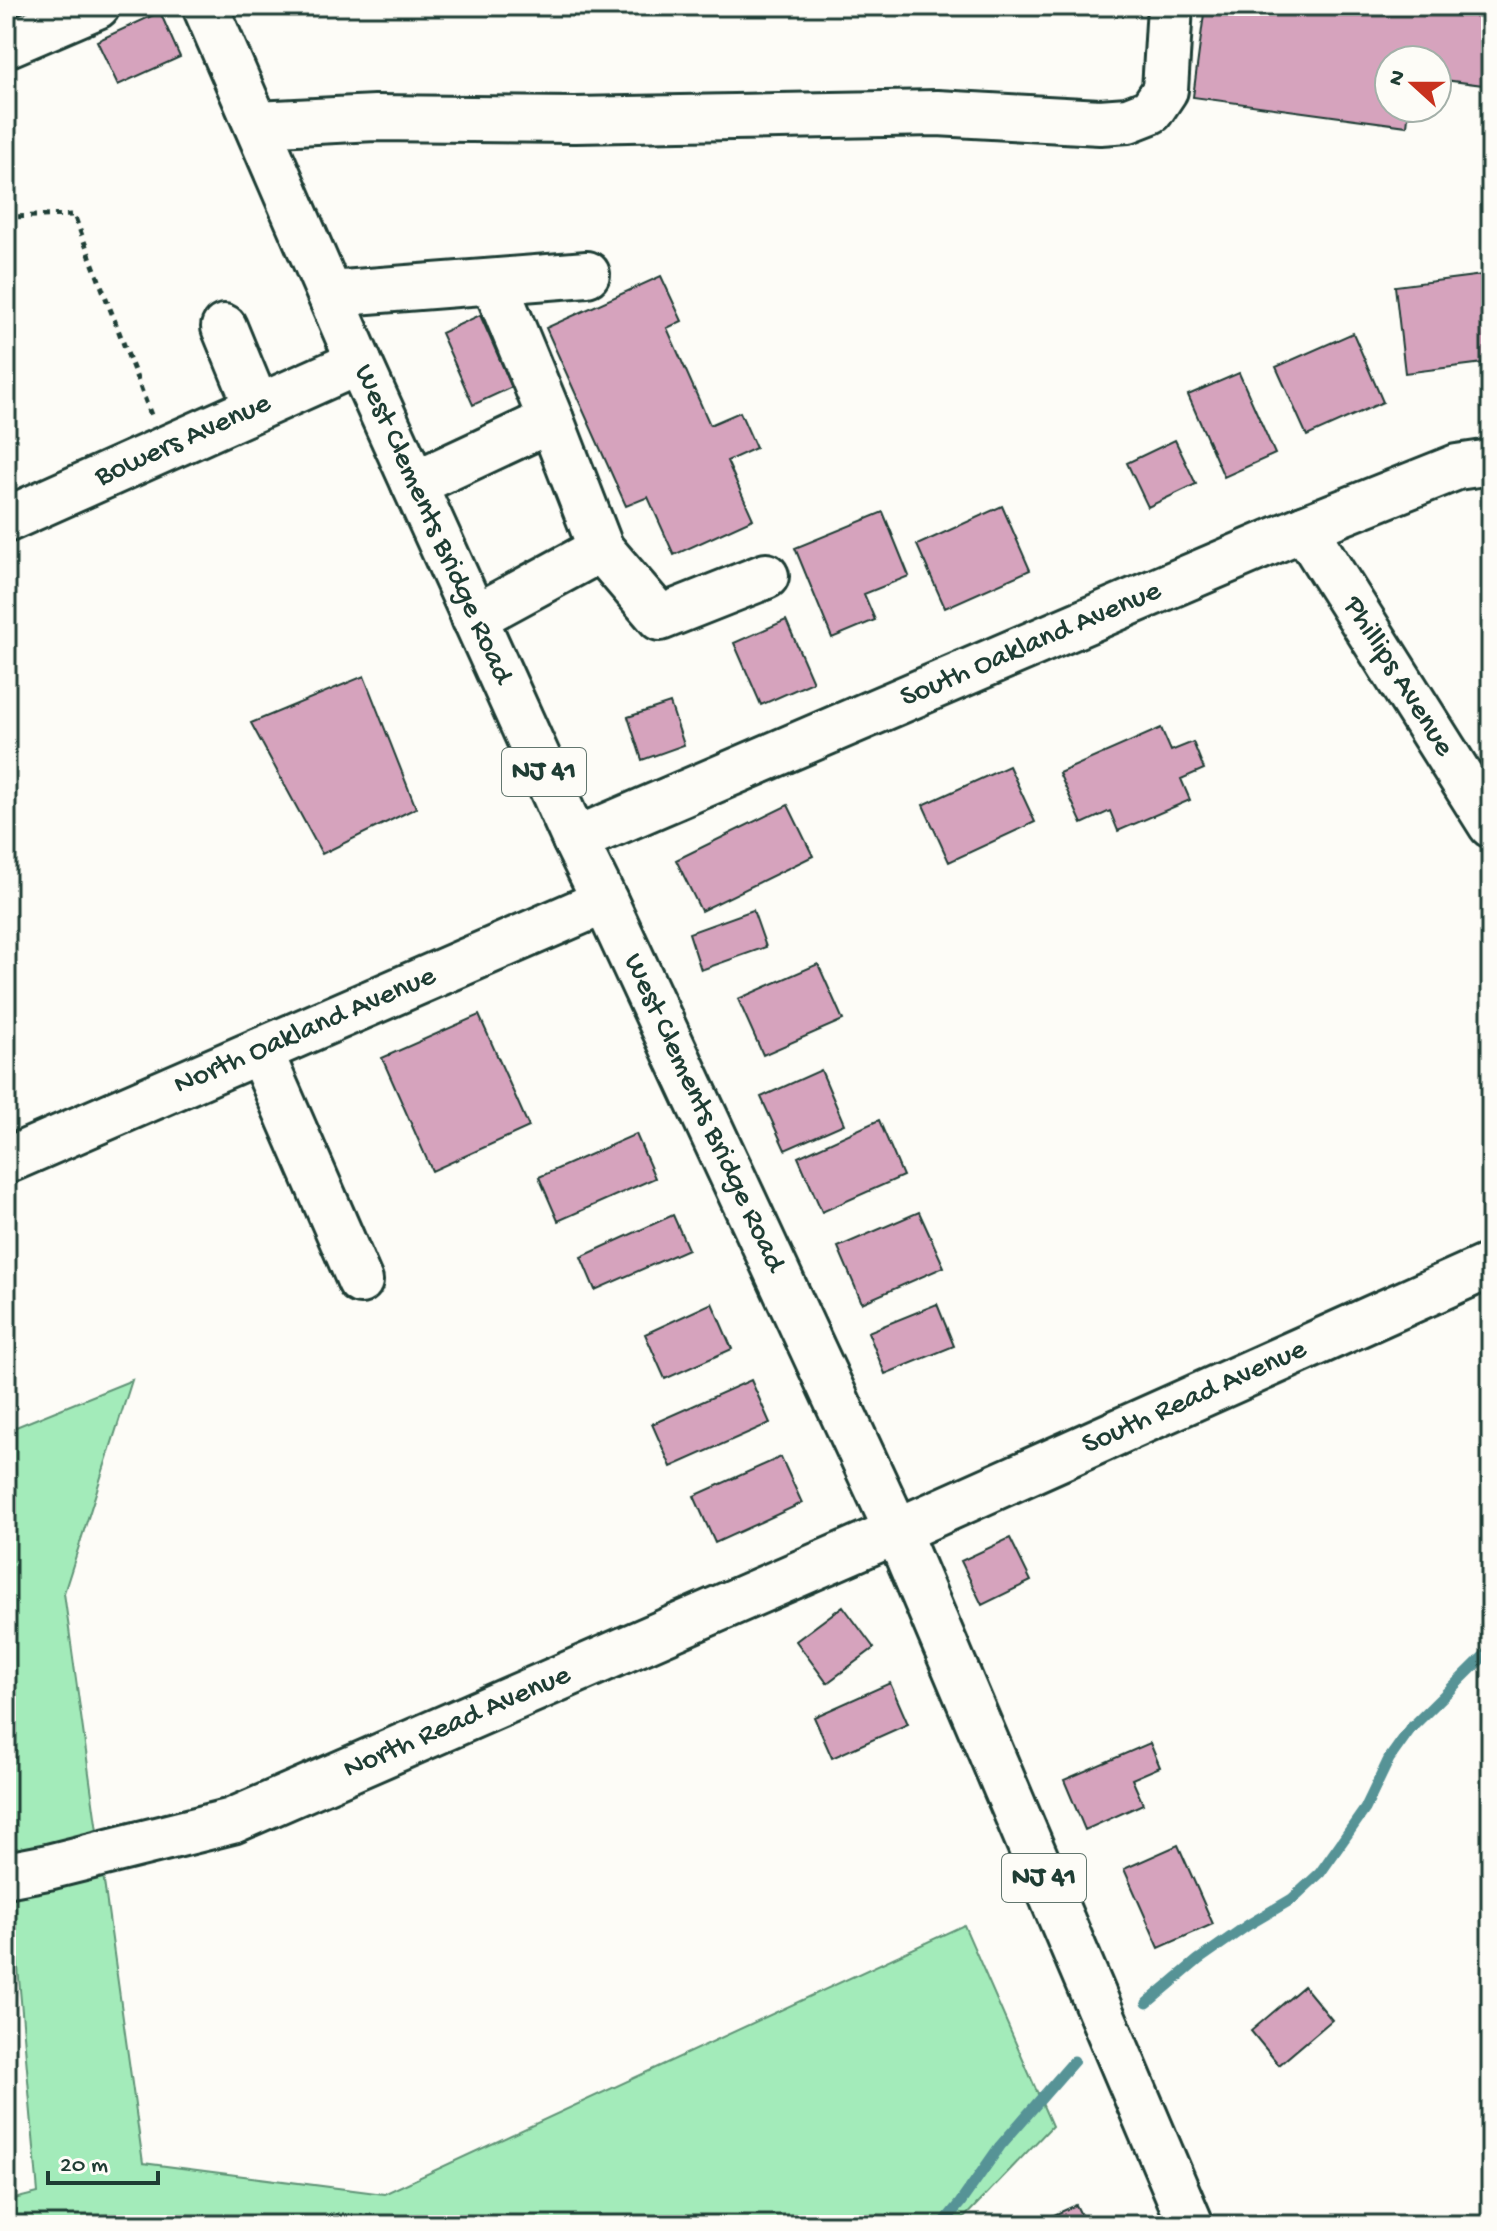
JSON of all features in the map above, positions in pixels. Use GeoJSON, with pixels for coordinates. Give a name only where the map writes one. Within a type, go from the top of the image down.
{"type":"FeatureCollection","features":[{"type":"Feature","properties":{"kind":"street"},"geometry":{"type":"LineString","coordinates":[[6,45],[97,6]]}},
{"type":"Feature","properties":{"kind":"street","name":"West Clements Bridge Road"},"geometry":{"type":"LineString","coordinates":[[205,6],[474,618],[897,1531],[1191,2225]]}},
{"type":"Feature","properties":{"kind":"street"},"geometry":{"type":"LineString","coordinates":[[257,124],[375,118],[575,120],[937,113],[1100,122],[1128,120],[1151,111],[1165,90],[1170,6]]}},
{"type":"Feature","properties":{"kind":"street"},"geometry":{"type":"LineString","coordinates":[[330,294],[587,274]]}},
{"type":"Feature","properties":{"kind":"street"},"geometry":{"type":"LineString","coordinates":[[494,282],[601,549],[660,618],[766,576]]}},
{"type":"Feature","properties":{"kind":"street"},"geometry":{"type":"LineString","coordinates":[[224,327],[257,407]]}},
{"type":"Feature","properties":{"kind":"street","name":"Bowers Avenue"},"geometry":{"type":"LineString","coordinates":[[6,520],[359,362]]}},
{"type":"Feature","properties":{"kind":"street"},"geometry":{"type":"LineString","coordinates":[[414,484],[551,420]]}},
{"type":"Feature","properties":{"kind":"street","name":"South Oakland Avenue"},"geometry":{"type":"LineString","coordinates":[[575,840],[1304,528],[1457,467],[1491,462]]}},
{"type":"Feature","properties":{"kind":"street","name":"Phillips Avenue"},"geometry":{"type":"LineString","coordinates":[[1304,528],[1491,825]]}},
{"type":"Feature","properties":{"kind":"street"},"geometry":{"type":"LineString","coordinates":[[474,618],[601,549]]}},
{"type":"Feature","properties":{"kind":"street","name":"North Oakland Avenue"},"geometry":{"type":"LineString","coordinates":[[6,1161],[605,901]]}},
{"type":"Feature","properties":{"kind":"street"},"geometry":{"type":"LineString","coordinates":[[260,1051],[360,1281]]}},
{"type":"Feature","properties":{"kind":"street","name":"South Read Avenue"},"geometry":{"type":"LineString","coordinates":[[897,1531],[1491,1265]]}},
{"type":"Feature","properties":{"kind":"street","name":"North Read Avenue"},"geometry":{"type":"LineString","coordinates":[[6,1875],[232,1821],[897,1531]]}},
{"type":"Feature","properties":{"kind":"path"},"geometry":{"type":"LineString","coordinates":[[6,217],[74,215],[164,449]]}},
{"type":"Feature","properties":{"kind":"green space"},"geometry":{"type":"Polygon","coordinates":[[[132,1380],[64,1593],[143,2163],[384,2194],[964,1925],[1052,2126],[957,2225],[6,2225],[6,2201],[38,2193],[10,1876],[6,1876],[6,1431],[132,1380]]]}},
{"type":"Feature","properties":{"kind":"building"},"geometry":{"type":"Polygon","coordinates":[[[1205,6],[1491,6],[1491,86],[1453,81],[1453,44],[1373,44],[1373,121],[1193,97],[1205,6]]]}},
{"type":"Feature","properties":{"kind":"building"},"geometry":{"type":"Polygon","coordinates":[[[160,12],[180,57],[118,85],[97,41],[160,12]]]}},
{"type":"Feature","properties":{"kind":"building"},"geometry":{"type":"Polygon","coordinates":[[[1491,274],[1491,362],[1405,373],[1395,286],[1491,274]]]}},
{"type":"Feature","properties":{"kind":"building"},"geometry":{"type":"Polygon","coordinates":[[[661,276],[682,321],[667,328],[710,425],[740,412],[756,448],[727,461],[753,519],[674,555],[648,497],[626,506],[546,328],[661,276]]]}},
{"type":"Feature","properties":{"kind":"building"},"geometry":{"type":"Polygon","coordinates":[[[480,315],[512,387],[473,405],[441,333],[480,315]]]}},
{"type":"Feature","properties":{"kind":"building"},"geometry":{"type":"Polygon","coordinates":[[[1353,333],[1383,402],[1307,436],[1276,367],[1353,333]]]}},
{"type":"Feature","properties":{"kind":"building"},"geometry":{"type":"Polygon","coordinates":[[[1239,373],[1275,454],[1224,477],[1188,395],[1239,373]]]}},
{"type":"Feature","properties":{"kind":"building"},"geometry":{"type":"Polygon","coordinates":[[[1175,440],[1196,484],[1148,507],[1127,463],[1175,440]]]}},
{"type":"Feature","properties":{"kind":"building"},"geometry":{"type":"Polygon","coordinates":[[[1002,506],[1030,570],[945,608],[917,545],[1002,506]]]}},
{"type":"Feature","properties":{"kind":"building"},"geometry":{"type":"Polygon","coordinates":[[[883,512],[909,576],[864,594],[875,620],[832,638],[795,548],[883,512]]]}},
{"type":"Feature","properties":{"kind":"building"},"geometry":{"type":"Polygon","coordinates":[[[786,620],[813,682],[761,705],[734,643],[786,620]]]}},
{"type":"Feature","properties":{"kind":"building"},"geometry":{"type":"Polygon","coordinates":[[[364,676],[416,808],[322,854],[251,723],[364,676]]]}},
{"type":"Feature","properties":{"kind":"building"},"geometry":{"type":"Polygon","coordinates":[[[670,703],[684,745],[642,760],[628,717],[670,703]]]}},
{"type":"Feature","properties":{"kind":"building"},"geometry":{"type":"Polygon","coordinates":[[[1161,728],[1171,751],[1193,742],[1204,769],[1181,779],[1190,800],[1118,831],[1110,811],[1082,824],[1059,773],[1161,728]]]}},
{"type":"Feature","properties":{"kind":"building"},"geometry":{"type":"Polygon","coordinates":[[[1009,766],[1035,822],[949,862],[923,805],[1009,766]]]}},
{"type":"Feature","properties":{"kind":"building"},"geometry":{"type":"Polygon","coordinates":[[[788,805],[813,856],[701,911],[676,860],[788,805]]]}},
{"type":"Feature","properties":{"kind":"building"},"geometry":{"type":"Polygon","coordinates":[[[753,910],[766,947],[701,970],[689,933],[753,910]]]}},
{"type":"Feature","properties":{"kind":"building"},"geometry":{"type":"Polygon","coordinates":[[[818,964],[843,1020],[763,1055],[738,999],[818,964]]]}},
{"type":"Feature","properties":{"kind":"building"},"geometry":{"type":"Polygon","coordinates":[[[479,1015],[529,1127],[432,1171],[382,1058],[479,1015]]]}},
{"type":"Feature","properties":{"kind":"building"},"geometry":{"type":"Polygon","coordinates":[[[821,1070],[844,1124],[785,1150],[761,1097],[821,1070]]]}},
{"type":"Feature","properties":{"kind":"building"},"geometry":{"type":"Polygon","coordinates":[[[879,1120],[903,1176],[822,1212],[798,1157],[879,1120]]]}},
{"type":"Feature","properties":{"kind":"building"},"geometry":{"type":"Polygon","coordinates":[[[636,1134],[655,1178],[558,1221],[539,1177],[636,1134]]]}},
{"type":"Feature","properties":{"kind":"building"},"geometry":{"type":"Polygon","coordinates":[[[919,1212],[944,1267],[862,1303],[838,1247],[919,1212]]]}},
{"type":"Feature","properties":{"kind":"building"},"geometry":{"type":"Polygon","coordinates":[[[673,1215],[688,1249],[595,1290],[581,1257],[673,1215]]]}},
{"type":"Feature","properties":{"kind":"building"},"geometry":{"type":"Polygon","coordinates":[[[712,1303],[732,1349],[665,1379],[645,1334],[712,1303]]]}},
{"type":"Feature","properties":{"kind":"building"},"geometry":{"type":"Polygon","coordinates":[[[937,1304],[954,1346],[885,1374],[868,1332],[937,1304]]]}},
{"type":"Feature","properties":{"kind":"building"},"geometry":{"type":"Polygon","coordinates":[[[751,1380],[770,1423],[671,1467],[652,1424],[751,1380]]]}},
{"type":"Feature","properties":{"kind":"building"},"geometry":{"type":"Polygon","coordinates":[[[781,1457],[802,1503],[715,1543],[694,1496],[781,1457]]]}},
{"type":"Feature","properties":{"kind":"building"},"geometry":{"type":"Polygon","coordinates":[[[1010,1538],[1031,1581],[982,1605],[961,1561],[1010,1538]]]}},
{"type":"Feature","properties":{"kind":"building"},"geometry":{"type":"Polygon","coordinates":[[[843,1606],[874,1648],[827,1683],[796,1641],[843,1606]]]}},
{"type":"Feature","properties":{"kind":"building"},"geometry":{"type":"Polygon","coordinates":[[[890,1683],[908,1724],[832,1758],[814,1717],[890,1683]]]}},
{"type":"Feature","properties":{"kind":"building"},"geometry":{"type":"Polygon","coordinates":[[[1150,1743],[1160,1767],[1132,1779],[1143,1804],[1085,1830],[1064,1780],[1150,1743]]]}},
{"type":"Feature","properties":{"kind":"building"},"geometry":{"type":"Polygon","coordinates":[[[1178,1845],[1213,1924],[1159,1948],[1124,1869],[1178,1845]]]}},
{"type":"Feature","properties":{"kind":"building"},"geometry":{"type":"Polygon","coordinates":[[[1304,1986],[1332,2020],[1279,2065],[1251,2031],[1304,1986]]]}},
{"type":"Feature","properties":{"kind":"building"},"geometry":{"type":"Polygon","coordinates":[[[1076,2205],[1086,2225],[1032,2225],[1076,2205]]]}},
{"type":"Feature","properties":{"kind":"waterway"},"geometry":{"type":"LineString","coordinates":[[1147,2003],[1198,1960],[1292,1899],[1320,1873],[1365,1809],[1389,1759],[1411,1728],[1491,1649]]}},
{"type":"Feature","properties":{"kind":"waterway"},"geometry":{"type":"LineString","coordinates":[[942,2225],[1000,2146],[1074,2061]]}}]}
